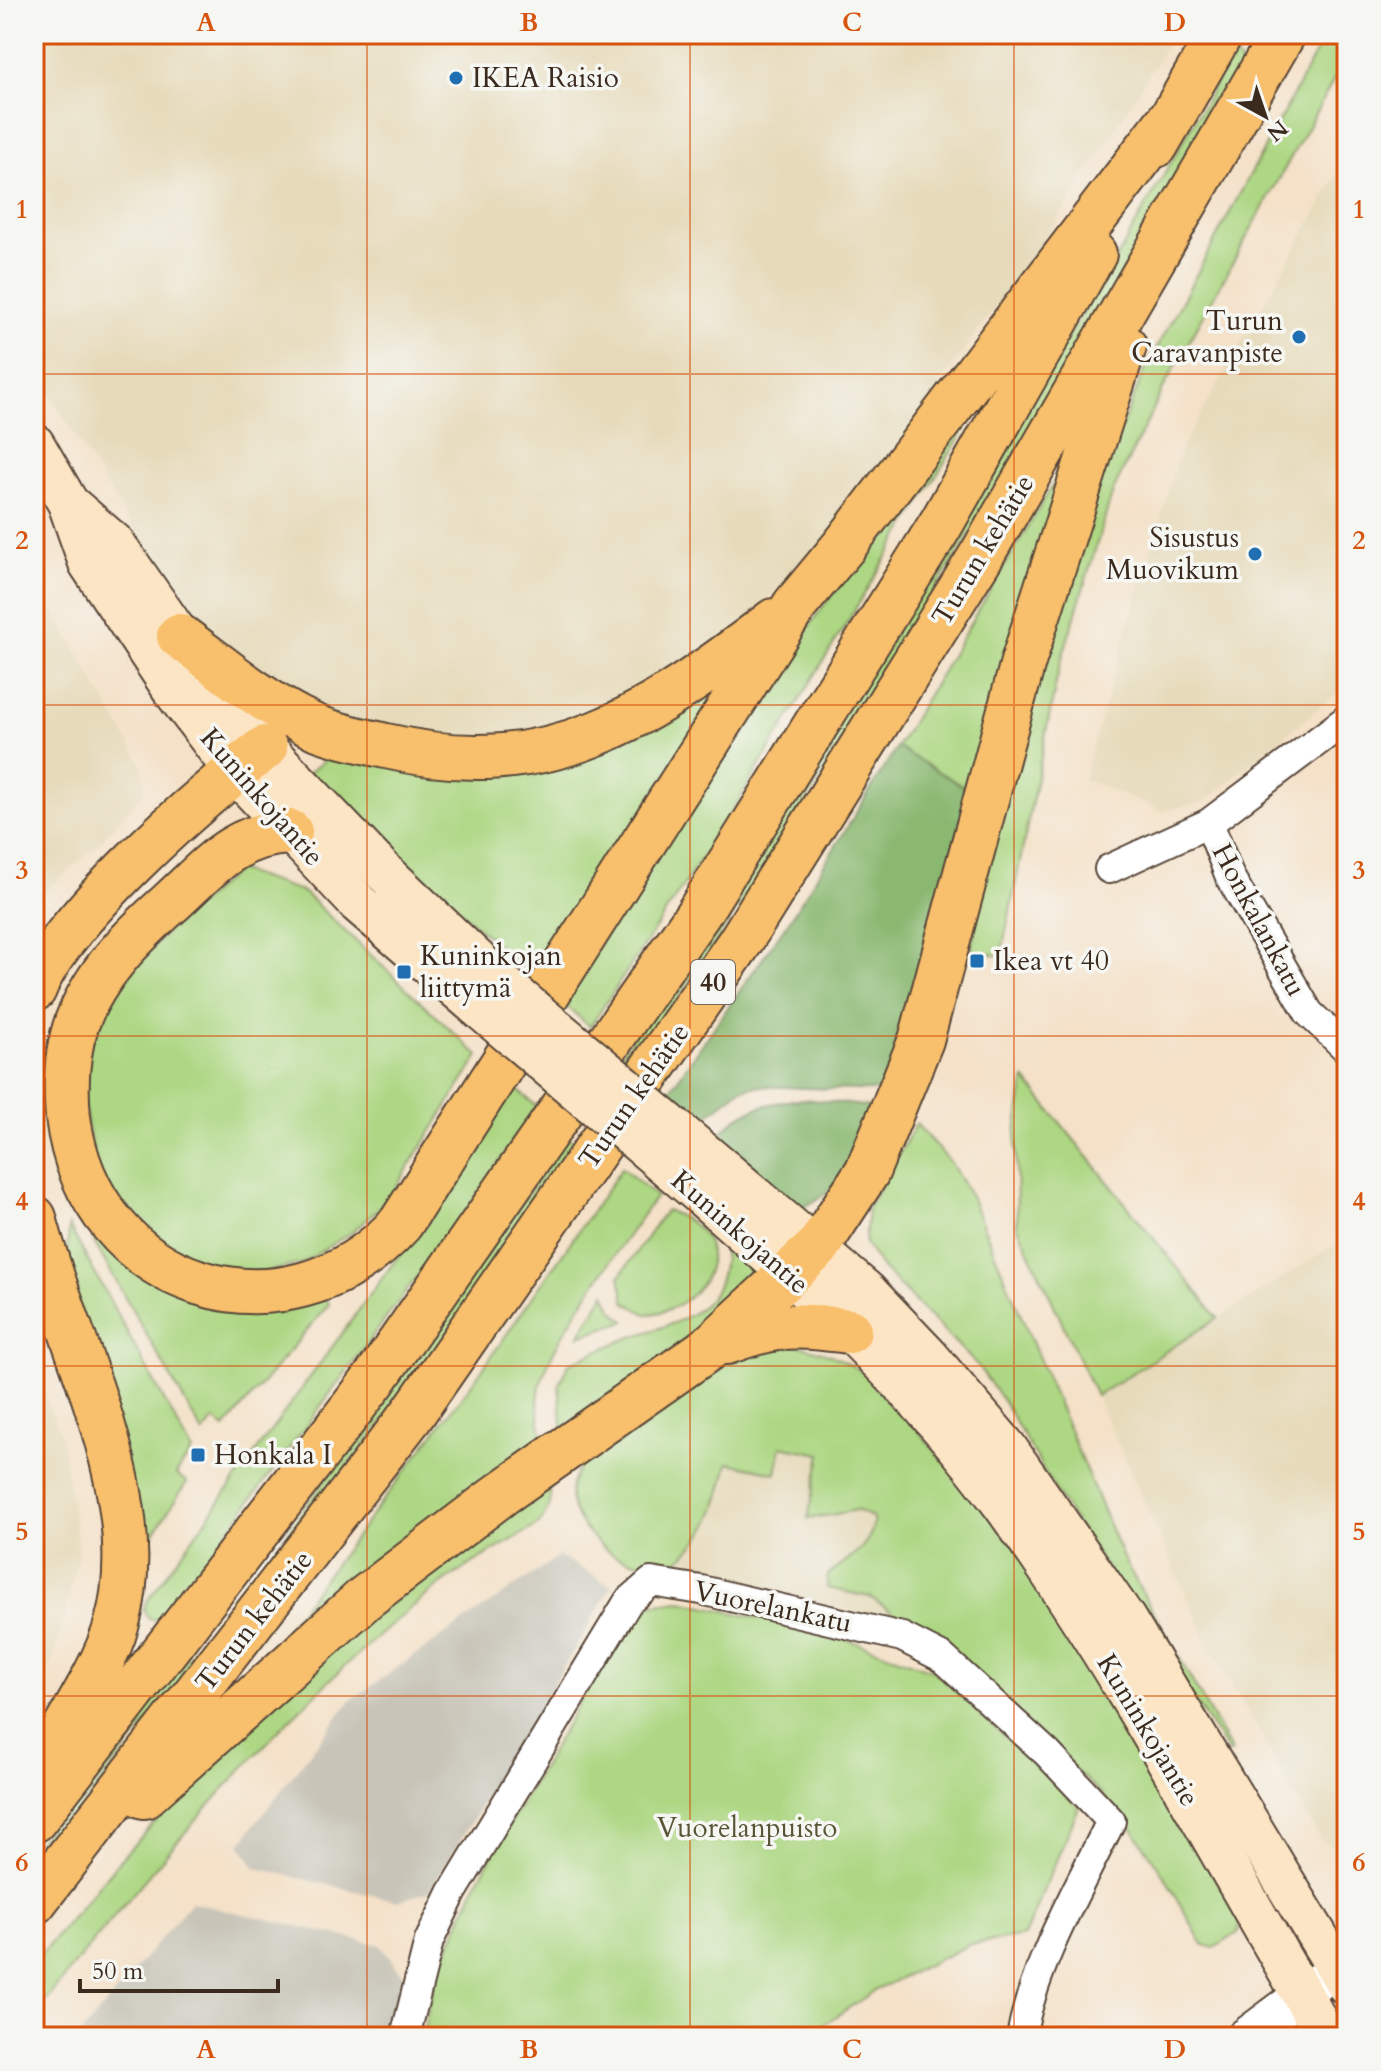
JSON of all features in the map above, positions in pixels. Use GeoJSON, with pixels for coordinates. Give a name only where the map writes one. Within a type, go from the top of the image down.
{"type":"FeatureCollection","features":[{"type":"Feature","properties":{"kind":"highway","name":"Turun kehätie"},"geometry":{"type":"LineString","coordinates":[[34,1820],[374,1380],[698,914],[941,524],[1220,34]]}},
{"type":"Feature","properties":{"kind":"highway","name":"Turun kehätie"},"geometry":{"type":"LineString","coordinates":[[46,1887],[411,1416],[740,942],[981,556],[1283,34]]}},
{"type":"Feature","properties":{"kind":"highway"},"geometry":{"type":"LineString","coordinates":[[290,832],[259,834],[233,847],[133,937],[78,1019],[67,1059],[66,1083],[73,1145],[86,1183],[115,1228],[134,1247],[177,1274],[216,1288],[243,1292],[286,1290],[331,1276],[384,1242],[401,1223],[795,605],[844,546],[1170,119]]}},
{"type":"Feature","properties":{"kind":"highway"},"geometry":{"type":"LineString","coordinates":[[46,1887],[366,1597],[504,1492],[709,1348],[805,1261],[867,1172],[915,1059],[1023,662],[1149,266]]}},
{"type":"Feature","properties":{"kind":"highway"},"geometry":{"type":"LineString","coordinates":[[179,636],[261,696],[325,732],[407,751],[467,758],[577,743],[627,721],[711,669],[795,605]]}},
{"type":"Feature","properties":{"kind":"highway"},"geometry":{"type":"LineString","coordinates":[[34,989],[40,974],[70,931],[249,760]]}},
{"type":"Feature","properties":{"kind":"highway"},"geometry":{"type":"LineString","coordinates":[[34,1218],[112,1454],[124,1551],[117,1624],[34,1785]]}},
{"type":"Feature","properties":{"kind":"highway"},"geometry":{"type":"LineString","coordinates":[[709,1348],[775,1325],[800,1324],[849,1331]]}},
{"type":"Feature","properties":{"kind":"main road","name":"Kuninkojantie"},"geometry":{"type":"LineString","coordinates":[[34,444],[68,503],[89,563],[176,694],[249,760],[382,870],[489,994]]}},
{"type":"Feature","properties":{"kind":"main road","name":"Kuninkojantie"},"geometry":{"type":"LineString","coordinates":[[68,503],[115,544],[179,636],[290,832],[358,903],[489,994],[805,1261],[938,1367],[1006,1447],[1059,1520],[1124,1617],[1344,1972]]}},
{"type":"Feature","properties":{"kind":"main road","name":"Kuninkojantie"},"geometry":{"type":"LineString","coordinates":[[805,1261],[849,1331],[900,1381],[963,1454],[1026,1538],[1093,1637],[1327,2037]]}},
{"type":"Feature","properties":{"kind":"street","name":"Honkalankatu"},"geometry":{"type":"LineString","coordinates":[[1109,869],[1209,823],[1347,719]]}},
{"type":"Feature","properties":{"kind":"street","name":"Honkalankatu"},"geometry":{"type":"LineString","coordinates":[[1209,823],[1230,877],[1309,1013],[1347,1049]]}},
{"type":"Feature","properties":{"kind":"street","name":"Vuorelankatu"},"geometry":{"type":"LineString","coordinates":[[405,2037],[429,1941],[452,1893],[628,1602],[651,1582],[714,1593],[902,1637],[943,1658],[1047,1753],[1111,1821],[1046,1957],[1025,2015],[1021,2037]]}},
{"type":"Feature","properties":{"kind":"street"},"geometry":{"type":"LineString","coordinates":[[1245,2037],[1302,1995],[1344,1972]]}},
{"type":"Feature","properties":{"kind":"shaded area"},"geometry":{"type":"Polygon","coordinates":[[[34,34],[1174,34],[1054,225],[832,535],[757,610],[667,686],[505,744],[332,721],[233,655],[206,627],[149,555],[34,369],[34,34]]]}},
{"type":"Feature","properties":{"kind":"shaded area"},"geometry":{"type":"Polygon","coordinates":[[[1347,158],[1347,685],[1204,802],[1163,811],[1083,779],[1181,449],[1347,158]]]}},
{"type":"Feature","properties":{"kind":"shaded area"},"geometry":{"type":"Polygon","coordinates":[[[34,577],[141,763],[145,790],[102,840],[34,902],[34,577]]]}},
{"type":"Feature","properties":{"kind":"shaded area"},"geometry":{"type":"Polygon","coordinates":[[[1347,1237],[1347,1853],[1321,1841],[1209,1644],[1096,1396],[1347,1237]]]}},
{"type":"Feature","properties":{"kind":"shaded area"},"geometry":{"type":"Polygon","coordinates":[[[34,1371],[61,1436],[79,1552],[56,1650],[34,1701],[34,1371]]]}},
{"type":"Feature","properties":{"kind":"shaded area"},"geometry":{"type":"Polygon","coordinates":[[[759,1417],[875,1463],[943,1637],[642,1554],[759,1417]]]}},
{"type":"Feature","properties":{"kind":"shaded area"},"geometry":{"type":"Polygon","coordinates":[[[559,1556],[612,1586],[430,1891],[398,1901],[256,1868],[240,1844],[351,1700],[559,1556]]]}},
{"type":"Feature","properties":{"kind":"shaded area"},"geometry":{"type":"Polygon","coordinates":[[[191,1902],[380,1945],[404,1977],[390,2037],[79,2037],[191,1902]]]}},
{"type":"Feature","properties":{"kind":"green space"},"geometry":{"type":"Polygon","coordinates":[[[1326,34],[1347,34],[1347,56],[1166,383],[1113,491],[1059,668],[1001,956],[971,950],[991,830],[1098,482],[1145,370],[1326,34]]]}},
{"type":"Feature","properties":{"kind":"green space"},"geometry":{"type":"Polygon","coordinates":[[[1231,57],[1237,58],[1242,66],[995,492],[783,840],[635,1064],[622,1054],[1108,273],[1231,57]]]}},
{"type":"Feature","properties":{"kind":"green space"},"geometry":{"type":"Polygon","coordinates":[[[993,383],[724,824],[590,1027],[561,1001],[819,612],[993,383]]]}},
{"type":"Feature","properties":{"kind":"green space"},"geometry":{"type":"Polygon","coordinates":[[[1067,461],[969,790],[897,747],[1067,461]]]}},
{"type":"Feature","properties":{"kind":"green space"},"geometry":{"type":"Polygon","coordinates":[[[725,682],[536,980],[308,773],[325,760],[337,757],[458,776],[725,682]]]}},
{"type":"Feature","properties":{"kind":"green space"},"geometry":{"type":"Polygon","coordinates":[[[897,747],[969,790],[913,1014],[880,1091],[758,1086],[741,1089],[704,1118],[670,1090],[789,921],[897,747]]]}},
{"type":"Feature","properties":{"kind":"green space"},"geometry":{"type":"Polygon","coordinates":[[[237,870],[303,892],[479,1056],[388,1200],[352,1232],[301,1264],[265,1272],[220,1270],[153,1240],[98,1176],[83,1102],[91,1033],[133,970],[168,931],[237,870]]]}},
{"type":"Feature","properties":{"kind":"green space"},"geometry":{"type":"Polygon","coordinates":[[[1025,1079],[1218,1318],[1096,1396],[1017,1225],[1016,1131],[1025,1079]]]}},
{"type":"Feature","properties":{"kind":"green space"},"geometry":{"type":"Polygon","coordinates":[[[512,1085],[536,1106],[468,1208],[210,1555],[166,1611],[155,1620],[149,1619],[144,1611],[145,1604],[447,1189],[512,1085]]]}},
{"type":"Feature","properties":{"kind":"green space"},"geometry":{"type":"Polygon","coordinates":[[[805,1099],[874,1107],[857,1151],[840,1178],[817,1200],[803,1207],[779,1196],[718,1137],[736,1119],[757,1108],[805,1099]]]}},
{"type":"Feature","properties":{"kind":"green space"},"geometry":{"type":"Polygon","coordinates":[[[916,1124],[951,1163],[971,1197],[1123,1558],[1232,1752],[1229,1753],[1061,1500],[1005,1404],[978,1366],[882,1268],[865,1243],[868,1208],[916,1124]]]}},
{"type":"Feature","properties":{"kind":"green space"},"geometry":{"type":"Polygon","coordinates":[[[568,1136],[580,1147],[400,1400],[34,1867],[34,1846],[251,1580],[391,1391],[568,1136]]]}},
{"type":"Feature","properties":{"kind":"green space"},"geometry":{"type":"Polygon","coordinates":[[[622,1168],[656,1196],[571,1321],[545,1372],[538,1399],[544,1447],[250,1676],[479,1374],[622,1168]]]}},
{"type":"Feature","properties":{"kind":"green space"},"geometry":{"type":"Polygon","coordinates":[[[666,1210],[689,1222],[703,1234],[710,1253],[709,1267],[704,1280],[685,1301],[672,1308],[646,1314],[625,1302],[620,1276],[666,1210]]]}},
{"type":"Feature","properties":{"kind":"green space"},"geometry":{"type":"Polygon","coordinates":[[[85,1218],[109,1247],[325,1299],[329,1304],[225,1428],[214,1420],[203,1434],[95,1244],[85,1218]]]}},
{"type":"Feature","properties":{"kind":"green space"},"geometry":{"type":"Polygon","coordinates":[[[69,1226],[192,1451],[176,1474],[187,1482],[136,1561],[67,1256],[69,1226]]]}},
{"type":"Feature","properties":{"kind":"green space"},"geometry":{"type":"Polygon","coordinates":[[[724,1240],[761,1265],[754,1286],[563,1435],[559,1385],[568,1364],[687,1317],[700,1308],[719,1283],[724,1240]]]}},
{"type":"Feature","properties":{"kind":"green space"},"geometry":{"type":"Polygon","coordinates":[[[605,1293],[612,1309],[625,1321],[579,1336],[605,1293]]]}},
{"type":"Feature","properties":{"kind":"green space"},"geometry":{"type":"Polygon","coordinates":[[[777,1341],[832,1356],[856,1368],[880,1386],[1022,1552],[1240,1920],[1238,1933],[1214,1948],[1203,1945],[1165,1877],[1136,1834],[1104,1797],[957,1657],[870,1597],[827,1588],[828,1575],[865,1544],[873,1527],[873,1518],[857,1510],[808,1519],[821,1454],[781,1446],[776,1473],[728,1463],[710,1520],[695,1544],[672,1565],[621,1558],[605,1549],[584,1527],[570,1497],[580,1465],[741,1351],[777,1341]]]}},
{"type":"Feature","properties":{"kind":"green space"},"geometry":{"type":"Polygon","coordinates":[[[548,1481],[550,1504],[539,1524],[436,1588],[326,1684],[223,1790],[34,2015],[34,1963],[125,1854],[248,1725],[312,1664],[548,1481]]]}},
{"type":"Feature","properties":{"kind":"green space","name":"Vuorelanpuisto"},"geometry":{"type":"Polygon","coordinates":[[[681,1601],[838,1636],[935,1671],[1079,1807],[1024,1936],[968,1945],[876,1990],[804,2037],[422,2037],[436,1976],[478,1880],[626,1620],[648,1605],[681,1601]]]}},
{"type":"Feature","properties":{"kind":"place","name":"IKEA Raisio"},"geometry":{"type":"Point","coordinates":[456,78]}},
{"type":"Feature","properties":{"kind":"place","name":"Turun Caravanpiste"},"geometry":{"type":"Point","coordinates":[1299,337]}},
{"type":"Feature","properties":{"kind":"place","name":"Sisustus Muovikum"},"geometry":{"type":"Point","coordinates":[1255,554]}},
{"type":"Feature","properties":{"kind":"place","name":"Ikea vt 40"},"geometry":{"type":"Point","coordinates":[977,961]}},
{"type":"Feature","properties":{"kind":"place","name":"Kuninkojan liittymä"},"geometry":{"type":"Point","coordinates":[404,972]}},
{"type":"Feature","properties":{"kind":"place","name":"Honkala I"},"geometry":{"type":"Point","coordinates":[198,1455]}}]}
